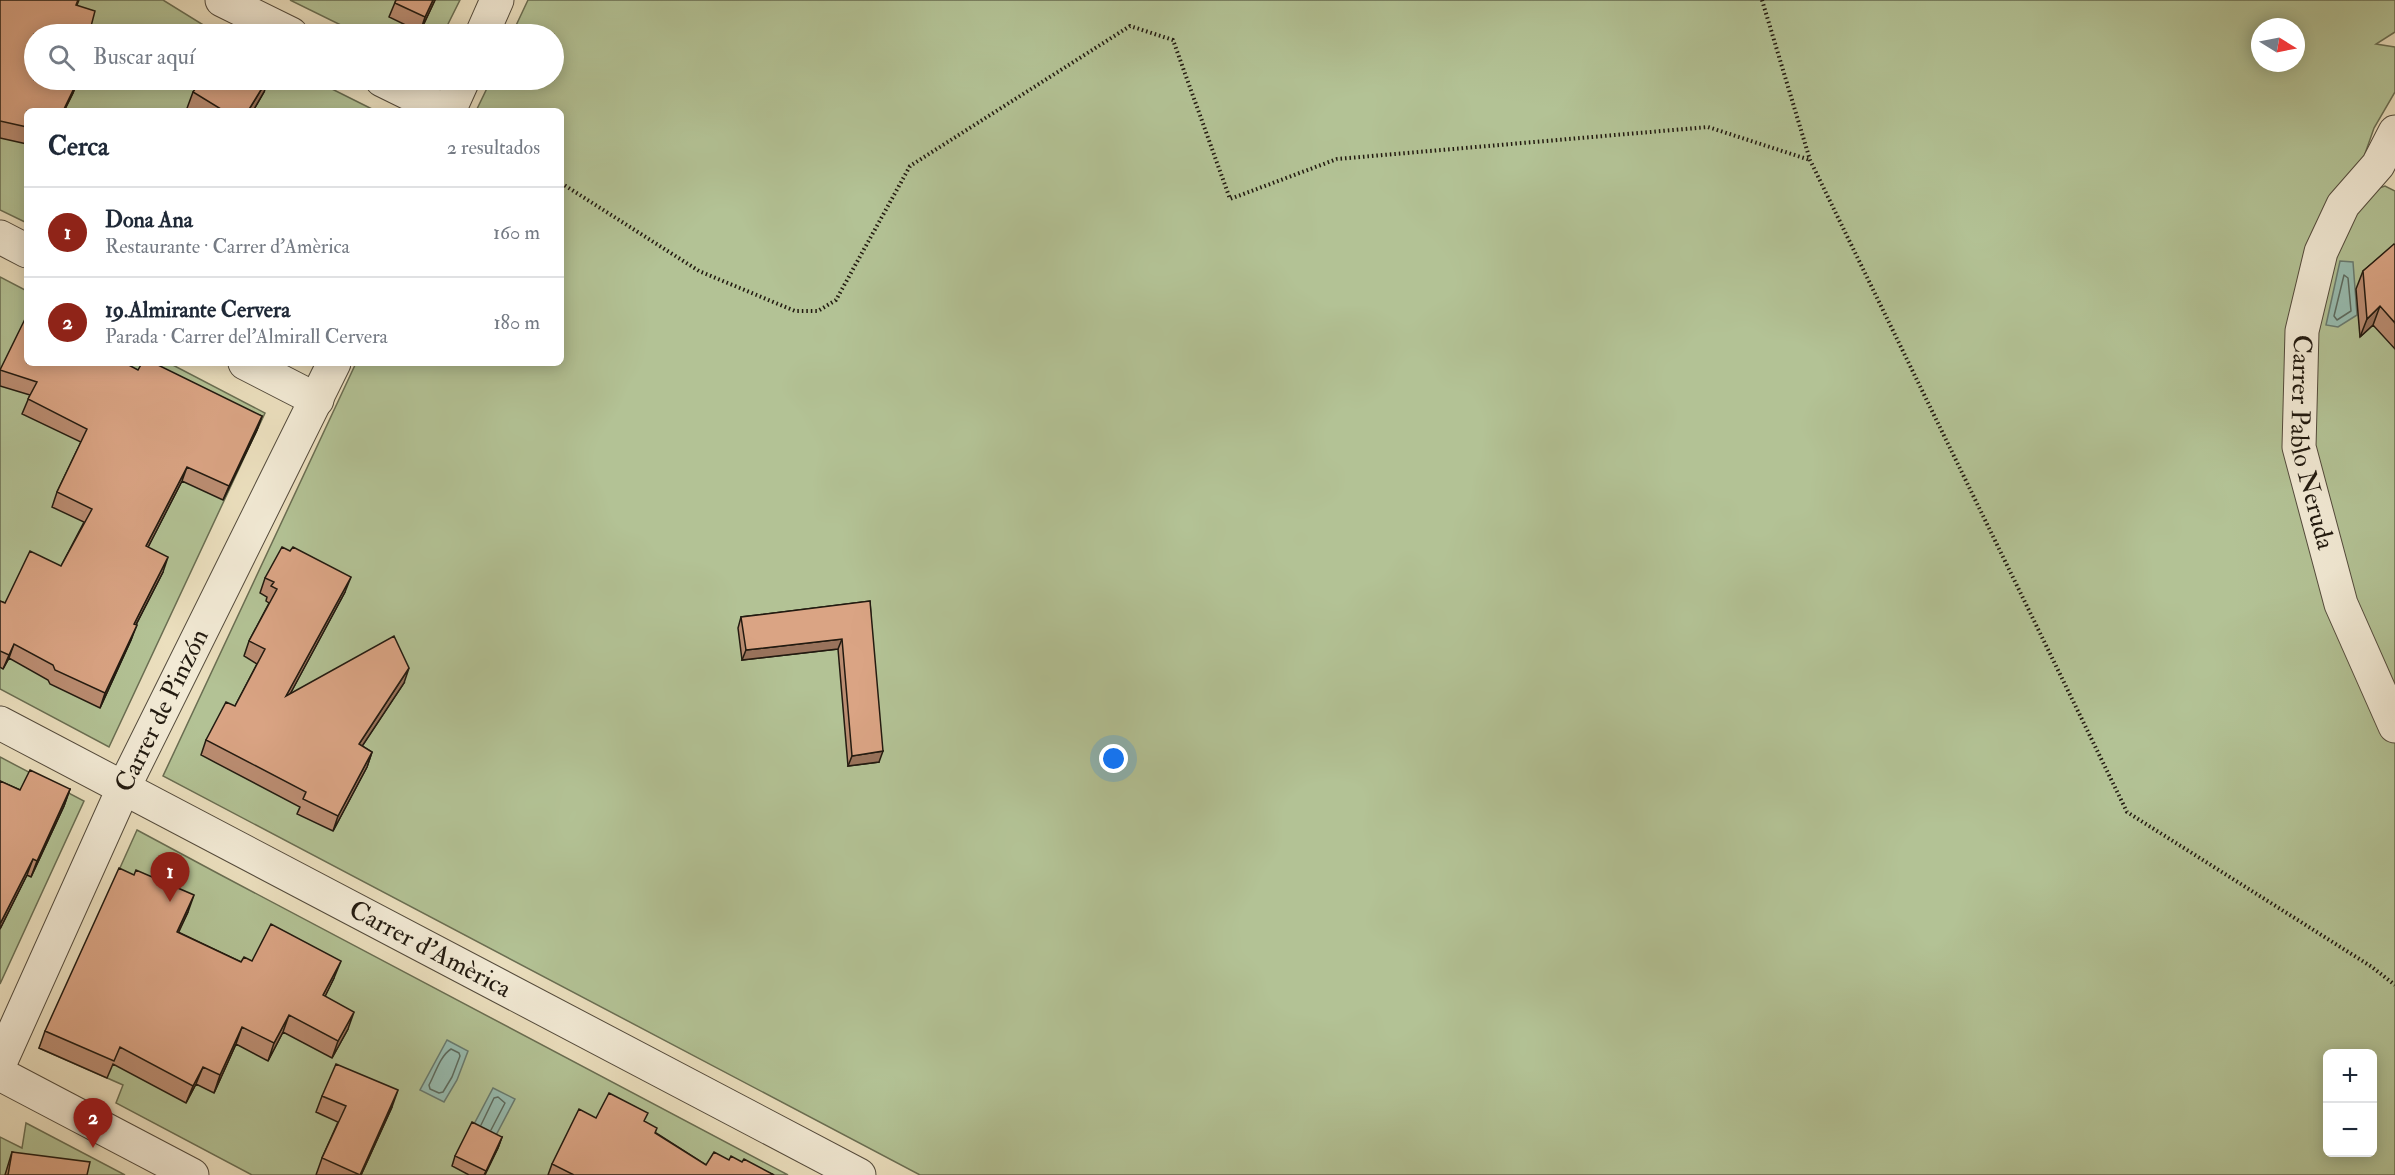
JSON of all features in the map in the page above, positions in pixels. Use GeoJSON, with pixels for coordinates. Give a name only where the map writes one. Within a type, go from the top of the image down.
{"type":"FeatureCollection","features":[{"type":"Feature","properties":{"kind":"street"},"geometry":{"type":"LineString","coordinates":[[222,0],[271,24]]}},
{"type":"Feature","properties":{"kind":"street"},"geometry":{"type":"LineString","coordinates":[[486,24],[497,0]]}},
{"type":"Feature","properties":{"kind":"street"},"geometry":{"type":"LineString","coordinates":[[403,90],[441,108]]}},
{"type":"Feature","properties":{"kind":"street"},"geometry":{"type":"LineString","coordinates":[[449,108],[458,90]]}},
{"type":"Feature","properties":{"kind":"street","name":"Carrer Pablo Neruda"},"geometry":{"type":"LineString","coordinates":[[2395,134],[2378,165],[2343,205],[2320,252],[2302,331],[2299,447],[2341,604],[2395,726]]}},
{"type":"Feature","properties":{"kind":"street"},"geometry":{"type":"LineString","coordinates":[[0,237],[24,249]]}},
{"type":"Feature","properties":{"kind":"street"},"geometry":{"type":"LineString","coordinates":[[251,366],[317,400]]}},
{"type":"Feature","properties":{"kind":"street","name":"Carrer de Pinzón"},"geometry":{"type":"LineString","coordinates":[[0,1063],[124,787],[333,366]]}},
{"type":"Feature","properties":{"kind":"street","name":"Carrer d'Amèrica"},"geometry":{"type":"LineString","coordinates":[[0,723],[859,1175]]}},
{"type":"Feature","properties":{"kind":"street"},"geometry":{"type":"LineString","coordinates":[[0,1074],[192,1175]]}},
{"type":"Feature","properties":{"kind":"path"},"geometry":{"type":"LineString","coordinates":[[1762,0],[1810,160],[2127,812],[2372,968],[2395,986]]}},
{"type":"Feature","properties":{"kind":"path"},"geometry":{"type":"LineString","coordinates":[[564,185],[699,271],[795,311],[818,311],[836,300],[910,166],[1130,27],[1173,40],[1230,199],[1337,159],[1708,127],[1810,160]]}},
{"type":"Feature","properties":{"kind":"green space"},"geometry":{"type":"Polygon","coordinates":[[[0,0],[163,0],[202,24],[24,24],[24,90],[334,90],[370,108],[24,108],[24,222],[0,210],[0,0]]]}},
{"type":"Feature","properties":{"kind":"green space"},"geometry":{"type":"Polygon","coordinates":[[[290,0],[460,0],[448,24],[339,24],[290,0]]]}},
{"type":"Feature","properties":{"kind":"green space"},"geometry":{"type":"Polygon","coordinates":[[[528,0],[2395,0],[2395,32],[2376,44],[2395,47],[2395,92],[2374,128],[2360,168],[2376,189],[2385,186],[2395,191],[2395,1175],[920,1175],[163,776],[355,366],[564,366],[564,108],[477,108],[486,90],[564,90],[564,24],[517,24],[528,0]]]}},
{"type":"Feature","properties":{"kind":"green space"},"geometry":{"type":"Polygon","coordinates":[[[0,277],[24,289],[24,366],[175,366],[265,413],[109,747],[0,689],[0,277]]]}},
{"type":"Feature","properties":{"kind":"green space"},"geometry":{"type":"Polygon","coordinates":[[[0,757],[84,801],[0,984],[0,757]]]}},
{"type":"Feature","properties":{"kind":"green space"},"geometry":{"type":"Polygon","coordinates":[[[137,830],[788,1175],[252,1175],[116,1103],[123,1085],[39,1048],[137,830]]]}},
{"type":"Feature","properties":{"kind":"green space"},"geometry":{"type":"Polygon","coordinates":[[[26,1123],[125,1175],[0,1175],[0,1137],[22,1148],[26,1123]]]}},
{"type":"Feature","properties":{"kind":"water"},"geometry":{"type":"Polygon","coordinates":[[[2340,261],[2353,262],[2357,315],[2338,327],[2326,325],[2340,261]]]}},
{"type":"Feature","properties":{"kind":"water"},"geometry":{"type":"Polygon","coordinates":[[[447,1040],[468,1051],[457,1080],[444,1102],[420,1090],[447,1040]]]}},
{"type":"Feature","properties":{"kind":"water"},"geometry":{"type":"Polygon","coordinates":[[[493,1088],[515,1099],[494,1139],[472,1128],[493,1088]]]}},
{"type":"Feature","properties":{"kind":"building"},"geometry":{"type":"Polygon","coordinates":[[[0,0],[78,0],[76,5],[95,11],[92,24],[24,24],[24,90],[73,90],[64,108],[24,108],[24,126],[0,121],[0,0]]]}},
{"type":"Feature","properties":{"kind":"building"},"geometry":{"type":"Polygon","coordinates":[[[396,0],[433,0],[425,17],[395,3],[396,0]]]}},
{"type":"Feature","properties":{"kind":"building"},"geometry":{"type":"Polygon","coordinates":[[[194,90],[261,90],[250,108],[219,108],[193,92],[194,90]]]}},
{"type":"Feature","properties":{"kind":"building"},"geometry":{"type":"Polygon","coordinates":[[[2394,244],[2395,323],[2380,306],[2367,319],[2363,271],[2394,244]]]}},
{"type":"Feature","properties":{"kind":"building"},"geometry":{"type":"Polygon","coordinates":[[[24,321],[24,366],[131,366],[138,370],[140,366],[160,366],[262,416],[229,486],[187,467],[146,546],[168,557],[134,624],[137,625],[105,693],[55,670],[53,665],[14,644],[9,655],[0,651],[0,601],[5,603],[30,551],[61,566],[92,509],[57,492],[87,429],[28,399],[37,382],[0,370],[24,321]]]}},
{"type":"Feature","properties":{"kind":"building"},"geometry":{"type":"Polygon","coordinates":[[[282,547],[290,551],[293,547],[351,577],[286,696],[394,636],[409,668],[359,744],[372,752],[338,816],[303,799],[306,792],[206,740],[226,702],[235,706],[265,649],[249,641],[277,589],[271,586],[274,582],[265,578],[282,547]]]}},
{"type":"Feature","properties":{"kind":"building"},"geometry":{"type":"Polygon","coordinates":[[[870,601],[883,751],[852,756],[842,639],[746,650],[741,617],[870,601]]]}},
{"type":"Feature","properties":{"kind":"building"},"geometry":{"type":"Polygon","coordinates":[[[30,770],[70,789],[37,861],[33,859],[0,924],[0,781],[20,790],[30,770]]]}},
{"type":"Feature","properties":{"kind":"building"},"geometry":{"type":"Polygon","coordinates":[[[119,868],[134,875],[136,870],[194,895],[177,932],[241,962],[244,957],[252,961],[271,924],[341,961],[323,995],[354,1012],[338,1041],[289,1015],[274,1043],[242,1027],[220,1075],[203,1067],[193,1086],[120,1047],[114,1061],[45,1031],[119,868]]]}},
{"type":"Feature","properties":{"kind":"building"},"geometry":{"type":"Polygon","coordinates":[[[336,1064],[398,1090],[360,1175],[322,1158],[346,1106],[322,1096],[336,1064]]]}},
{"type":"Feature","properties":{"kind":"building"},"geometry":{"type":"Polygon","coordinates":[[[609,1093],[648,1113],[644,1121],[657,1128],[655,1133],[706,1165],[714,1152],[729,1160],[731,1156],[742,1162],[744,1159],[774,1175],[574,1175],[552,1164],[579,1109],[596,1118],[609,1093]]]}},
{"type":"Feature","properties":{"kind":"building"},"geometry":{"type":"Polygon","coordinates":[[[472,1122],[502,1137],[486,1171],[455,1156],[472,1122]]]}},
{"type":"Feature","properties":{"kind":"building"},"geometry":{"type":"Polygon","coordinates":[[[12,1152],[90,1162],[87,1175],[8,1175],[12,1152]]]}},
{"type":"Feature","properties":{"kind":"place","name":"Dona Ana"},"geometry":{"type":"Point","coordinates":[170,902]}},
{"type":"Feature","properties":{"kind":"place","name":"19.Almirante Cervera"},"geometry":{"type":"Point","coordinates":[93,1148]}}]}
